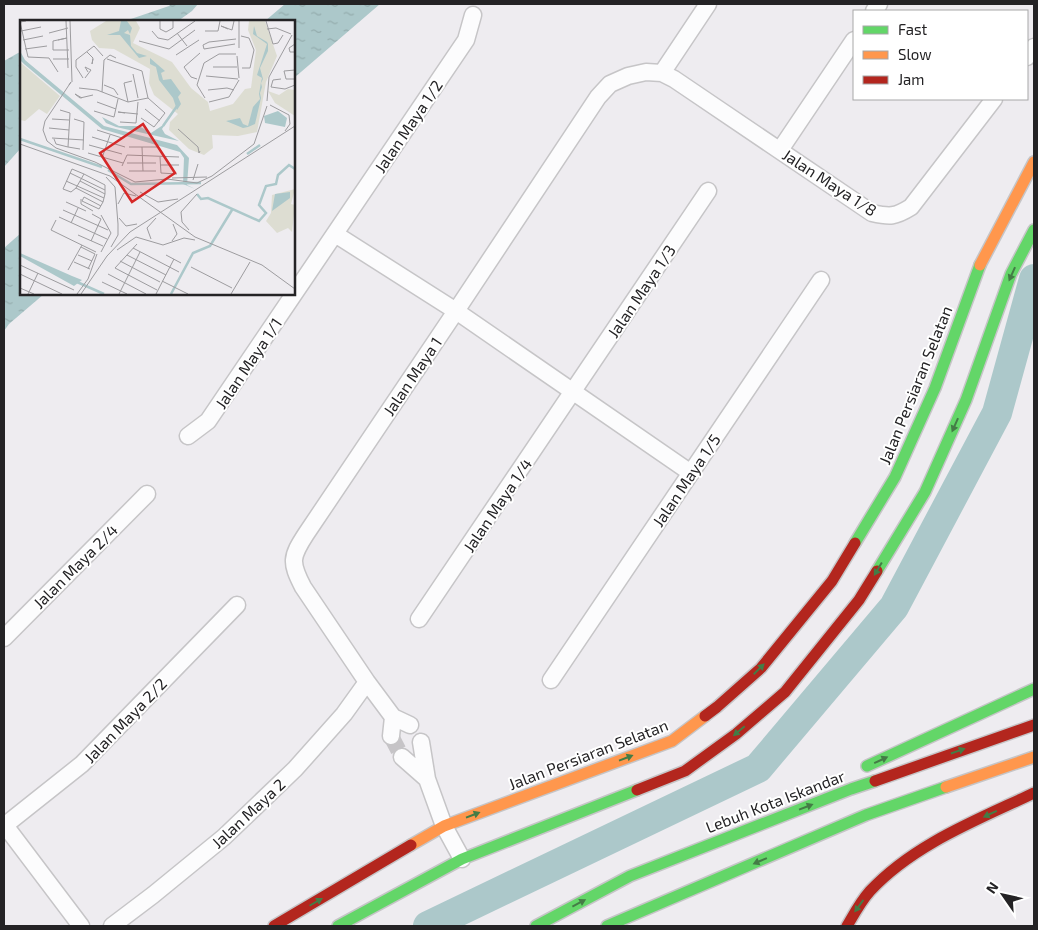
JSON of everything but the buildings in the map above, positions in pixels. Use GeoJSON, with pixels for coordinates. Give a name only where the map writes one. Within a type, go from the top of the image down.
{"type":"FeatureCollection","features":[{"type":"Feature","properties":{"kind":"main road","name":"Jalan Persiaran Selatan"},"geometry":{"type":"LineString","coordinates":[[274,926],[444,826],[672,741],[717,707],[761,668],[832,581],[895,477],[935,388],[981,261],[1034,162]]}},
{"type":"Feature","properties":{"kind":"main road"},"geometry":{"type":"LineString","coordinates":[[338,926],[462,859],[685,771],[736,734],[785,692],[860,600],[925,492],[966,400],[1011,274],[1034,230]]}},
{"type":"Feature","properties":{"kind":"main road"},"geometry":{"type":"LineString","coordinates":[[854,772],[1034,689]]}},
{"type":"Feature","properties":{"kind":"main road","name":"Lebuh Kota Iskandar"},"geometry":{"type":"LineString","coordinates":[[536,926],[630,876],[851,789],[1034,725]]}},
{"type":"Feature","properties":{"kind":"main road"},"geometry":{"type":"LineString","coordinates":[[607,926],[866,815],[1034,757]]}},
{"type":"Feature","properties":{"kind":"main road"},"geometry":{"type":"LineString","coordinates":[[847,926],[854,912],[869,892],[888,873],[942,837],[1034,793]]}},
{"type":"Feature","properties":{"kind":"main road"},"geometry":{"type":"LineString","coordinates":[[630,876],[801,797]]}},
{"type":"Feature","properties":{"kind":"street"},"geometry":{"type":"LineString","coordinates":[[662,73],[708,4]]}},
{"type":"Feature","properties":{"kind":"street","name":"Jalan Maya 1/2"},"geometry":{"type":"LineString","coordinates":[[335,234],[466,40],[473,15]]}},
{"type":"Feature","properties":{"kind":"street"},"geometry":{"type":"LineString","coordinates":[[780,150],[853,41]]}},
{"type":"Feature","properties":{"kind":"street","name":"Jalan Maya 1"},"geometry":{"type":"LineString","coordinates":[[410,725],[393,717],[303,587],[295,572],[294,558],[298,546],[598,97],[610,84],[628,76],[646,72],[662,73]]}},
{"type":"Feature","properties":{"kind":"street","name":"Jalan Maya 1/8"},"geometry":{"type":"LineString","coordinates":[[662,73],[674,78],[872,213],[887,216],[900,214],[911,207],[993,100]]}},
{"type":"Feature","properties":{"kind":"street","name":"Jalan Maya 1/3"},"geometry":{"type":"LineString","coordinates":[[574,392],[708,191]]}},
{"type":"Feature","properties":{"kind":"street"},"geometry":{"type":"LineString","coordinates":[[335,234],[456,311],[691,473]]}},
{"type":"Feature","properties":{"kind":"street","name":"Jalan Maya 1/1"},"geometry":{"type":"LineString","coordinates":[[295,293],[335,234]]}},
{"type":"Feature","properties":{"kind":"street","name":"Jalan Maya 1/5"},"geometry":{"type":"LineString","coordinates":[[551,680],[821,280]]}},
{"type":"Feature","properties":{"kind":"street","name":"Jalan Maya 1/1"},"geometry":{"type":"LineString","coordinates":[[188,436],[208,421],[294,295]]}},
{"type":"Feature","properties":{"kind":"street","name":"Jalan Maya 1/4"},"geometry":{"type":"LineString","coordinates":[[420,619],[574,392]]}},
{"type":"Feature","properties":{"kind":"street","name":"Jalan Maya 2/4"},"geometry":{"type":"LineString","coordinates":[[4,638],[147,494]]}},
{"type":"Feature","properties":{"kind":"street","name":"Jalan Maya 2/2"},"geometry":{"type":"LineString","coordinates":[[4,825],[82,764],[237,605]]}},
{"type":"Feature","properties":{"kind":"street","name":"Jalan Maya 2"},"geometry":{"type":"LineString","coordinates":[[112,926],[224,837],[296,769],[344,714],[368,682]]}},
{"type":"Feature","properties":{"kind":"street"},"geometry":{"type":"LineString","coordinates":[[391,736],[393,717]]}},
{"type":"Feature","properties":{"kind":"street"},"geometry":{"type":"LineString","coordinates":[[421,742],[427,779],[444,826],[462,859]]}},
{"type":"Feature","properties":{"kind":"street"},"geometry":{"type":"LineString","coordinates":[[402,758],[427,779]]}},
{"type":"Feature","properties":{"kind":"street"},"geometry":{"type":"LineString","coordinates":[[4,825],[82,926]]}},
{"type":"Feature","properties":{"kind":"water"},"geometry":{"type":"Polygon","coordinates":[[[171,4],[198,4],[179,20],[128,20],[171,4]]]}},
{"type":"Feature","properties":{"kind":"water"},"geometry":{"type":"Polygon","coordinates":[[[285,4],[380,4],[295,77],[295,20],[266,20],[285,4]]]}},
{"type":"Feature","properties":{"kind":"water"},"geometry":{"type":"Polygon","coordinates":[[[20,52],[20,149],[4,167],[4,61],[20,52]]]}},
{"type":"Feature","properties":{"kind":"water"},"geometry":{"type":"Polygon","coordinates":[[[20,234],[20,295],[43,295],[9,324],[4,331],[4,248],[20,234]]]}},
{"type":"Feature","properties":{"kind":"waterway"},"geometry":{"type":"LineString","coordinates":[[428,926],[758,768],[894,607],[997,413],[1034,279]]}},
{"type":"Feature","properties":{"kind":"tunnel"},"geometry":{"type":"LineString","coordinates":[[391,736],[402,757]]}},
{"type":"Feature","properties":{"kind":"traffic: fast"},"geometry":{"type":"LineString","coordinates":[[877,571],[925,492],[966,400],[1011,274],[1034,230]]}},
{"type":"Feature","properties":{"kind":"traffic: fast"},"geometry":{"type":"LineString","coordinates":[[855,543],[895,477],[935,388],[980,265]]}},
{"type":"Feature","properties":{"kind":"traffic: fast"},"geometry":{"type":"LineString","coordinates":[[867,766],[1034,689]]}},
{"type":"Feature","properties":{"kind":"traffic: fast"},"geometry":{"type":"LineString","coordinates":[[536,926],[630,876],[875,781]]}},
{"type":"Feature","properties":{"kind":"traffic: fast"},"geometry":{"type":"LineString","coordinates":[[607,926],[866,815],[946,787]]}},
{"type":"Feature","properties":{"kind":"traffic: fast"},"geometry":{"type":"LineString","coordinates":[[338,926],[462,859],[637,790]]}},
{"type":"Feature","properties":{"kind":"traffic: slow"},"geometry":{"type":"LineString","coordinates":[[980,265],[1034,162]]}},
{"type":"Feature","properties":{"kind":"traffic: slow"},"geometry":{"type":"LineString","coordinates":[[411,845],[444,826],[672,741],[705,716]]}},
{"type":"Feature","properties":{"kind":"traffic: slow"},"geometry":{"type":"LineString","coordinates":[[946,787],[1034,757]]}},
{"type":"Feature","properties":{"kind":"traffic: jam"},"geometry":{"type":"LineString","coordinates":[[705,716],[761,668],[832,581],[855,543]]}},
{"type":"Feature","properties":{"kind":"traffic: jam"},"geometry":{"type":"LineString","coordinates":[[637,790],[685,771],[736,734],[785,692],[859,600],[877,571]]}},
{"type":"Feature","properties":{"kind":"traffic: jam"},"geometry":{"type":"LineString","coordinates":[[875,781],[1034,725]]}},
{"type":"Feature","properties":{"kind":"traffic: jam"},"geometry":{"type":"LineString","coordinates":[[847,926],[870,891],[887,874],[906,860],[947,834],[1034,793]]}},
{"type":"Feature","properties":{"kind":"traffic: jam"},"geometry":{"type":"LineString","coordinates":[[274,926],[411,845]]}}]}
